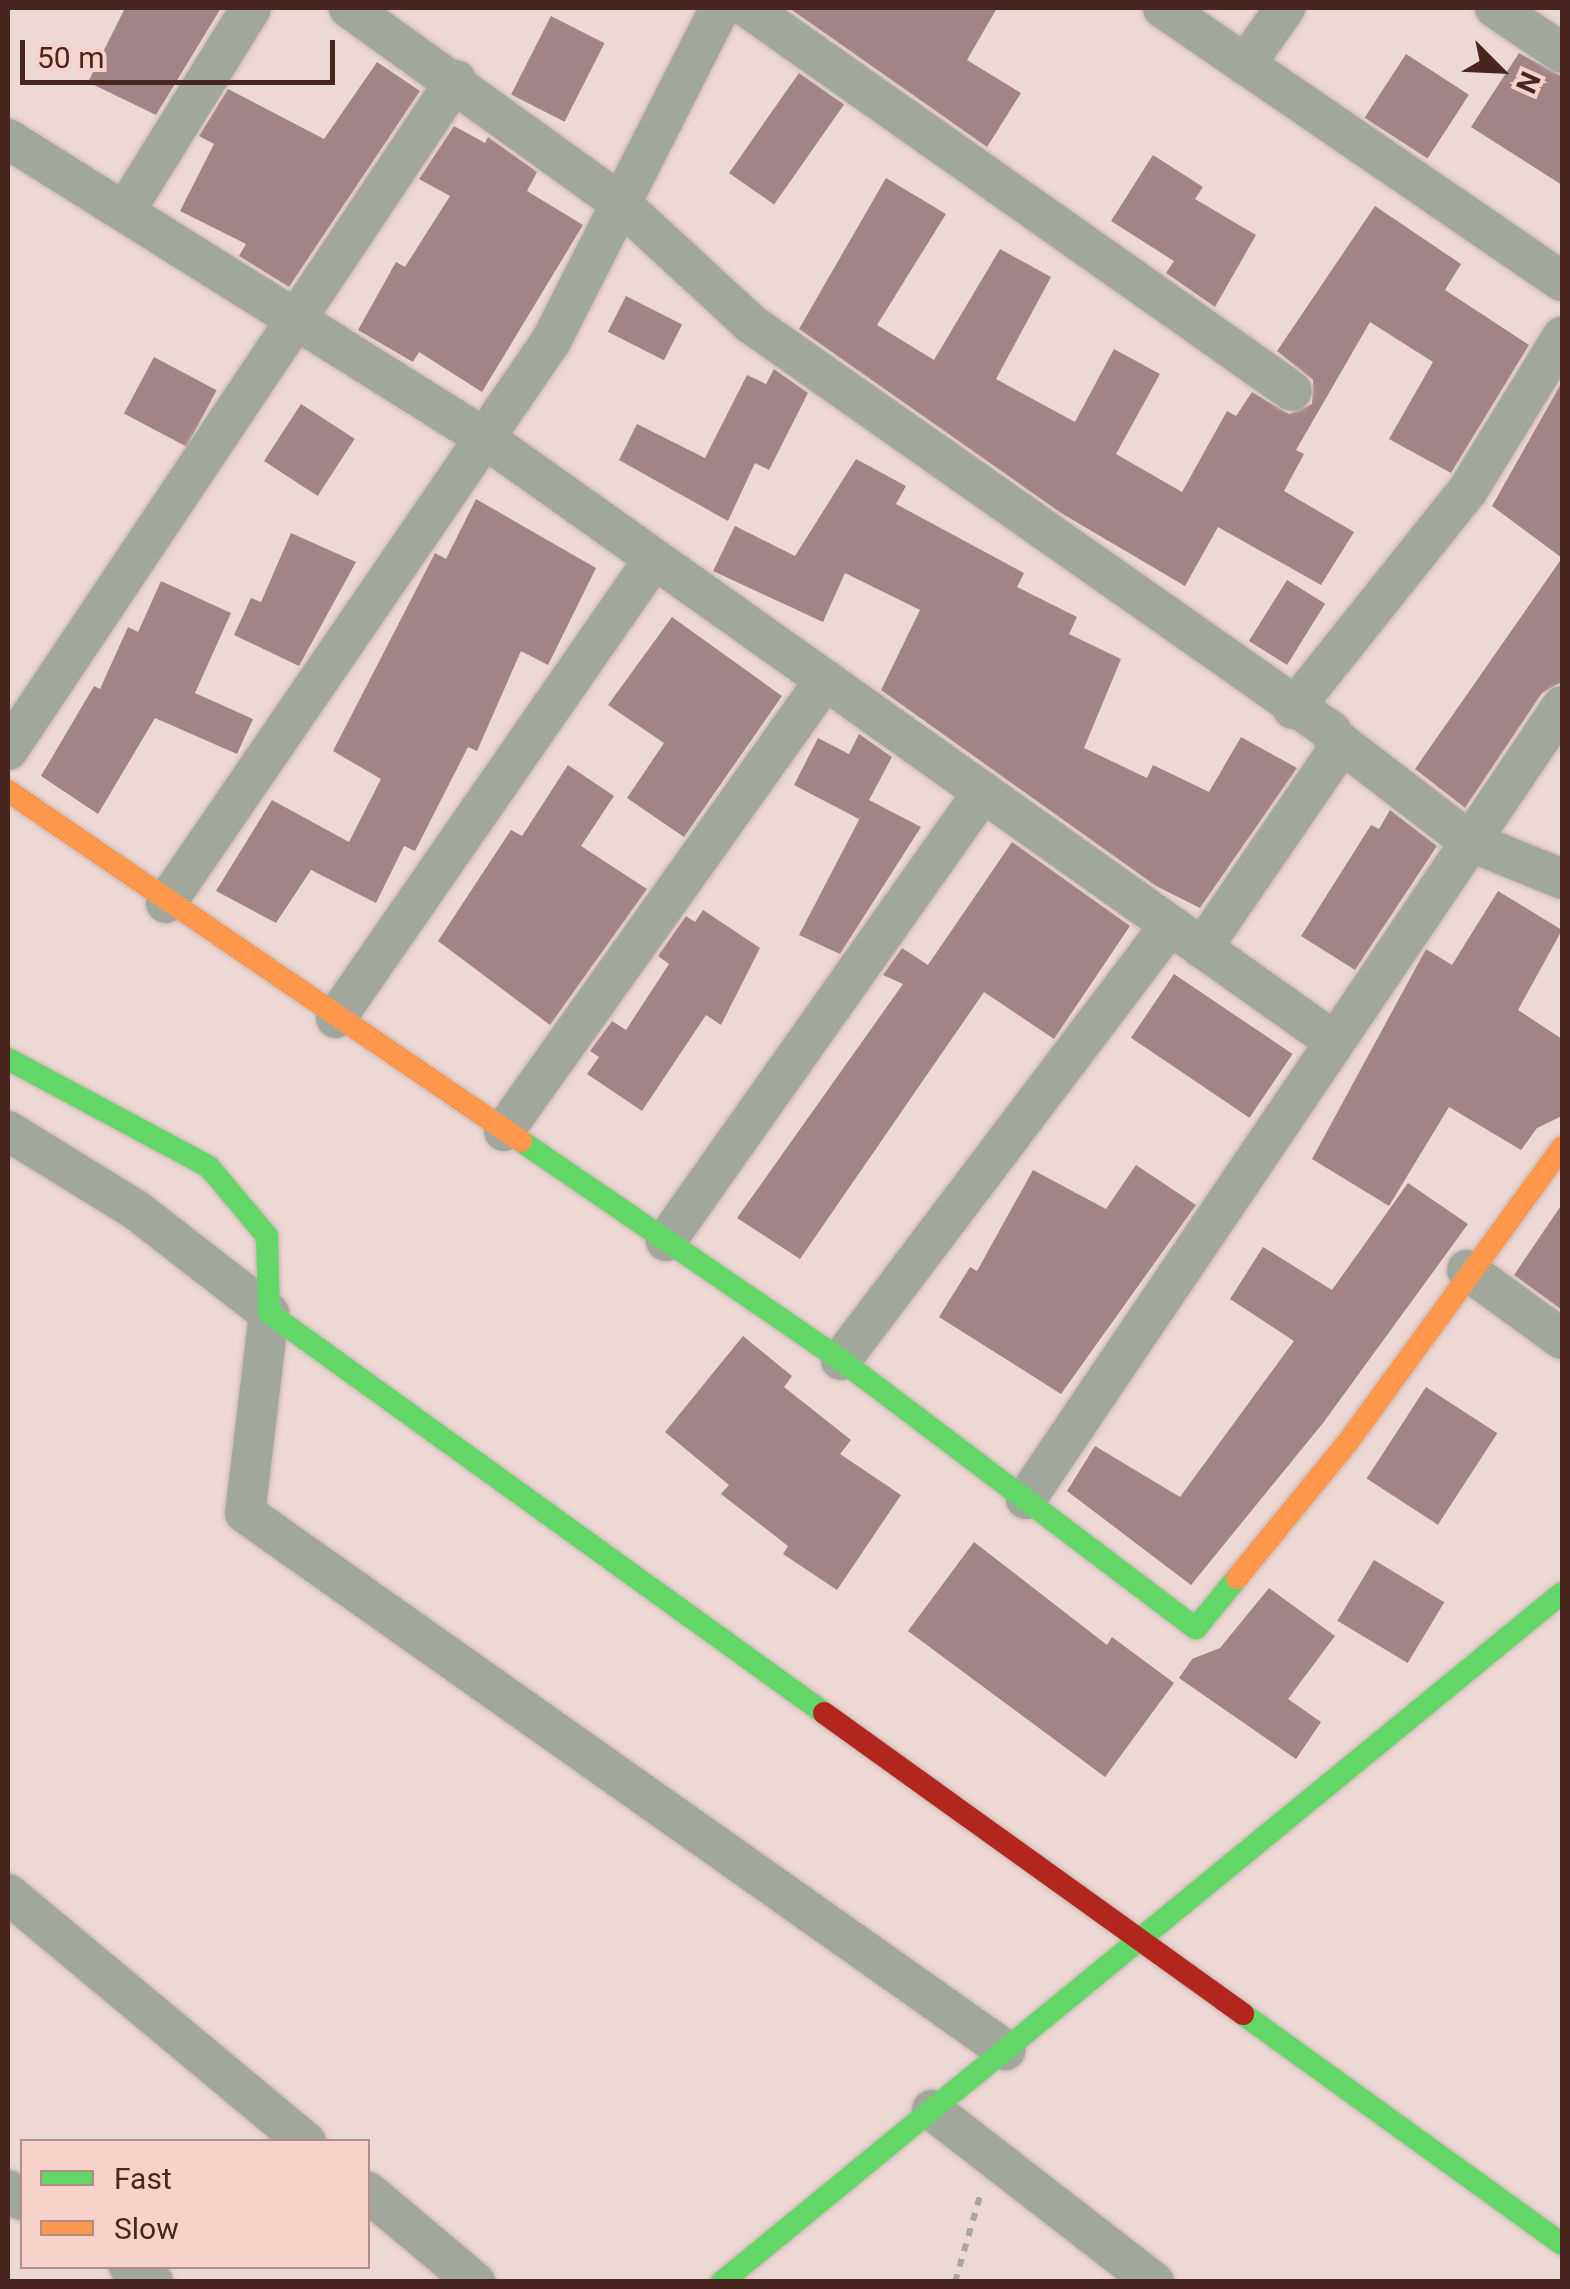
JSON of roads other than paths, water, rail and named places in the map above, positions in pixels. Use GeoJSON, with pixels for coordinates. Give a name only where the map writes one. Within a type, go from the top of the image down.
{"type":"FeatureCollection","features":[{"type":"Feature","properties":{"kind":"street"},"geometry":{"type":"LineString","coordinates":[[127,208],[250,8]]}},
{"type":"Feature","properties":{"kind":"street"},"geometry":{"type":"LineString","coordinates":[[166,903],[550,341],[720,8]]}},
{"type":"Feature","properties":{"kind":"street"},"geometry":{"type":"LineString","coordinates":[[748,8],[1292,390]]}},
{"type":"Feature","properties":{"kind":"street"},"geometry":{"type":"LineString","coordinates":[[1163,8],[1562,281]]}},
{"type":"Feature","properties":{"kind":"street"},"geometry":{"type":"LineString","coordinates":[[1245,65],[1285,8]]}},
{"type":"Feature","properties":{"kind":"street"},"geometry":{"type":"LineString","coordinates":[[1494,8],[1562,54]]}},
{"type":"Feature","properties":{"kind":"street"},"geometry":{"type":"LineString","coordinates":[[369,13],[619,202],[750,324],[1336,739],[1469,841],[1562,879]]}},
{"type":"Feature","properties":{"kind":"street"},"geometry":{"type":"LineString","coordinates":[[8,750],[298,327],[456,80]]}},
{"type":"Feature","properties":{"kind":"street"},"geometry":{"type":"LineString","coordinates":[[8,138],[127,208],[298,327],[483,438],[1332,1040]]}},
{"type":"Feature","properties":{"kind":"street"},"geometry":{"type":"LineString","coordinates":[[1293,709],[1468,490],[1562,338]]}},
{"type":"Feature","properties":{"kind":"street"},"geometry":{"type":"LineString","coordinates":[[336,1018],[654,559]]}},
{"type":"Feature","properties":{"kind":"street"},"geometry":{"type":"LineString","coordinates":[[504,1131],[824,680]]}},
{"type":"Feature","properties":{"kind":"street"},"geometry":{"type":"LineString","coordinates":[[1026,1499],[1332,1040],[1562,706]]}},
{"type":"Feature","properties":{"kind":"street"},"geometry":{"type":"LineString","coordinates":[[1202,948],[1337,750],[1336,739]]}},
{"type":"Feature","properties":{"kind":"street"},"geometry":{"type":"LineString","coordinates":[[8,791],[166,903],[841,1360],[1196,1628],[1348,1442],[1467,1270],[1562,1147]]}},
{"type":"Feature","properties":{"kind":"street"},"geometry":{"type":"LineString","coordinates":[[666,1242],[983,792]]}},
{"type":"Feature","properties":{"kind":"street"},"geometry":{"type":"LineString","coordinates":[[841,1360],[1170,924]]}},
{"type":"Feature","properties":{"kind":"street"},"geometry":{"type":"LineString","coordinates":[[8,1059],[210,1168],[267,1236],[269,1313],[244,1513],[1005,2050]]}},
{"type":"Feature","properties":{"kind":"street"},"geometry":{"type":"LineString","coordinates":[[8,1131],[136,1210],[269,1313],[1136,1943],[1562,2244]]}},
{"type":"Feature","properties":{"kind":"street"},"geometry":{"type":"LineString","coordinates":[[1467,1270],[1562,1339]]}},
{"type":"Feature","properties":{"kind":"street"},"geometry":{"type":"LineString","coordinates":[[722,2282],[1562,1593]]}},
{"type":"Feature","properties":{"kind":"street"},"geometry":{"type":"LineString","coordinates":[[8,1894],[302,2139]]}},
{"type":"Feature","properties":{"kind":"street"},"geometry":{"type":"LineString","coordinates":[[932,2110],[1154,2282]]}},
{"type":"Feature","properties":{"kind":"street"},"geometry":{"type":"LineString","coordinates":[[370,2194],[475,2282]]}}]}
